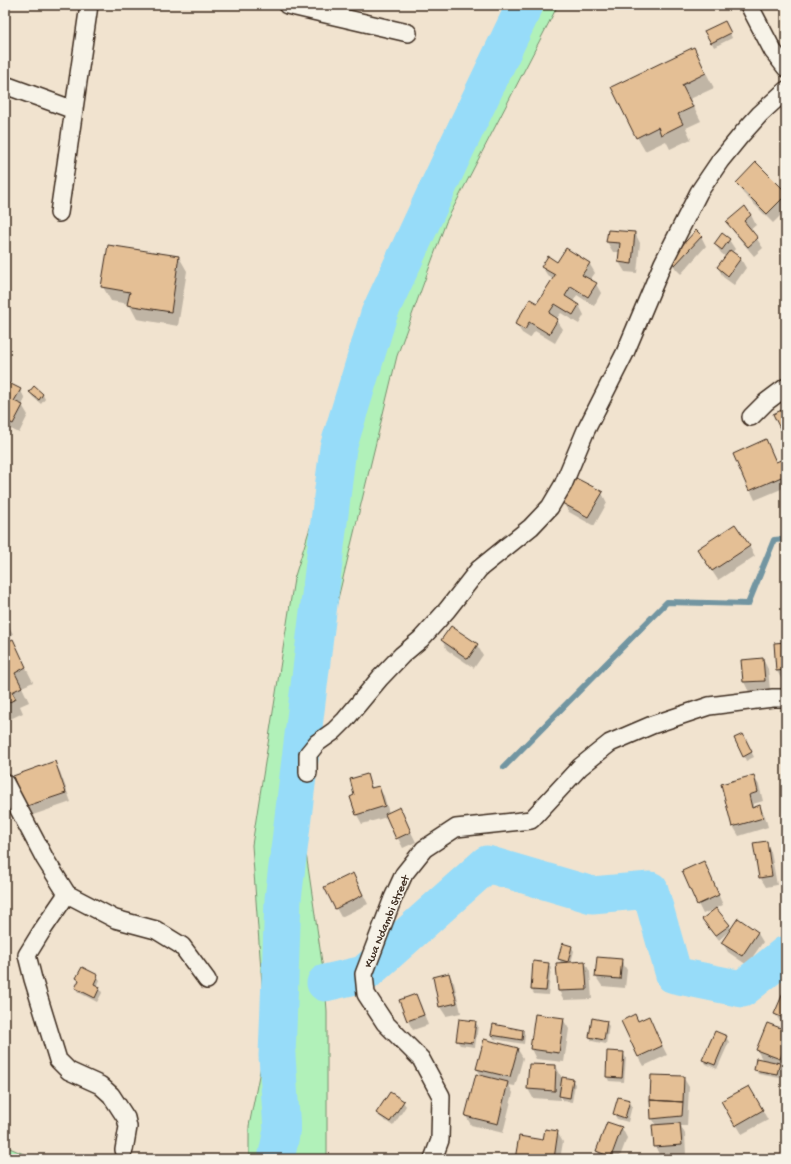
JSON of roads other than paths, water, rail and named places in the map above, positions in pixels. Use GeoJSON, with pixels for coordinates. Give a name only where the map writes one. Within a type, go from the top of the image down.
{"type":"FeatureCollection","features":[{"type":"Feature","properties":{"kind":"street"},"geometry":{"type":"LineString","coordinates":[[59,213],[89,5]]}},
{"type":"Feature","properties":{"kind":"street"},"geometry":{"type":"LineString","coordinates":[[287,5],[408,33]]}},
{"type":"Feature","properties":{"kind":"street"},"geometry":{"type":"LineString","coordinates":[[749,5],[773,51],[786,68]]}},
{"type":"Feature","properties":{"kind":"street"},"geometry":{"type":"LineString","coordinates":[[5,85],[74,110]]}},
{"type":"Feature","properties":{"kind":"street"},"geometry":{"type":"LineString","coordinates":[[308,773],[308,754],[317,743],[334,731],[345,720],[380,678],[402,655],[421,639],[447,610],[479,569],[531,527],[550,507],[563,485],[586,430],[625,353],[663,263],[699,192],[720,161],[742,134],[760,114],[786,90]]}},
{"type":"Feature","properties":{"kind":"street"},"geometry":{"type":"LineString","coordinates":[[751,417],[766,402],[786,388]]}},
{"type":"Feature","properties":{"kind":"street","name":"Kwa Ndambi Street"},"geometry":{"type":"LineString","coordinates":[[433,1159],[440,1140],[441,1096],[421,1059],[385,1023],[366,994],[364,974],[393,898],[404,874],[424,848],[456,828],[531,820],[580,767],[610,743],[652,725],[709,706],[773,698],[786,698]]}},
{"type":"Feature","properties":{"kind":"street"},"geometry":{"type":"LineString","coordinates":[[5,783],[45,859],[67,894],[115,918],[156,930],[182,946],[207,980]]}},
{"type":"Feature","properties":{"kind":"street"},"geometry":{"type":"LineString","coordinates":[[67,894],[27,955],[58,1060],[69,1071],[100,1085],[111,1095],[126,1118],[128,1127],[124,1150]]}},
{"type":"Feature","properties":{"kind":"waterway"},"geometry":{"type":"LineString","coordinates":[[276,1159],[282,1130],[277,1056],[283,899],[338,448],[379,314],[525,5]]}},
{"type":"Feature","properties":{"kind":"waterway"},"geometry":{"type":"LineString","coordinates":[[504,767],[667,602],[748,604],[774,540],[786,539]]}},
{"type":"Feature","properties":{"kind":"waterway"},"geometry":{"type":"LineString","coordinates":[[325,983],[364,974],[487,864],[592,895],[650,890],[674,975],[742,989],[786,954]]}}]}
